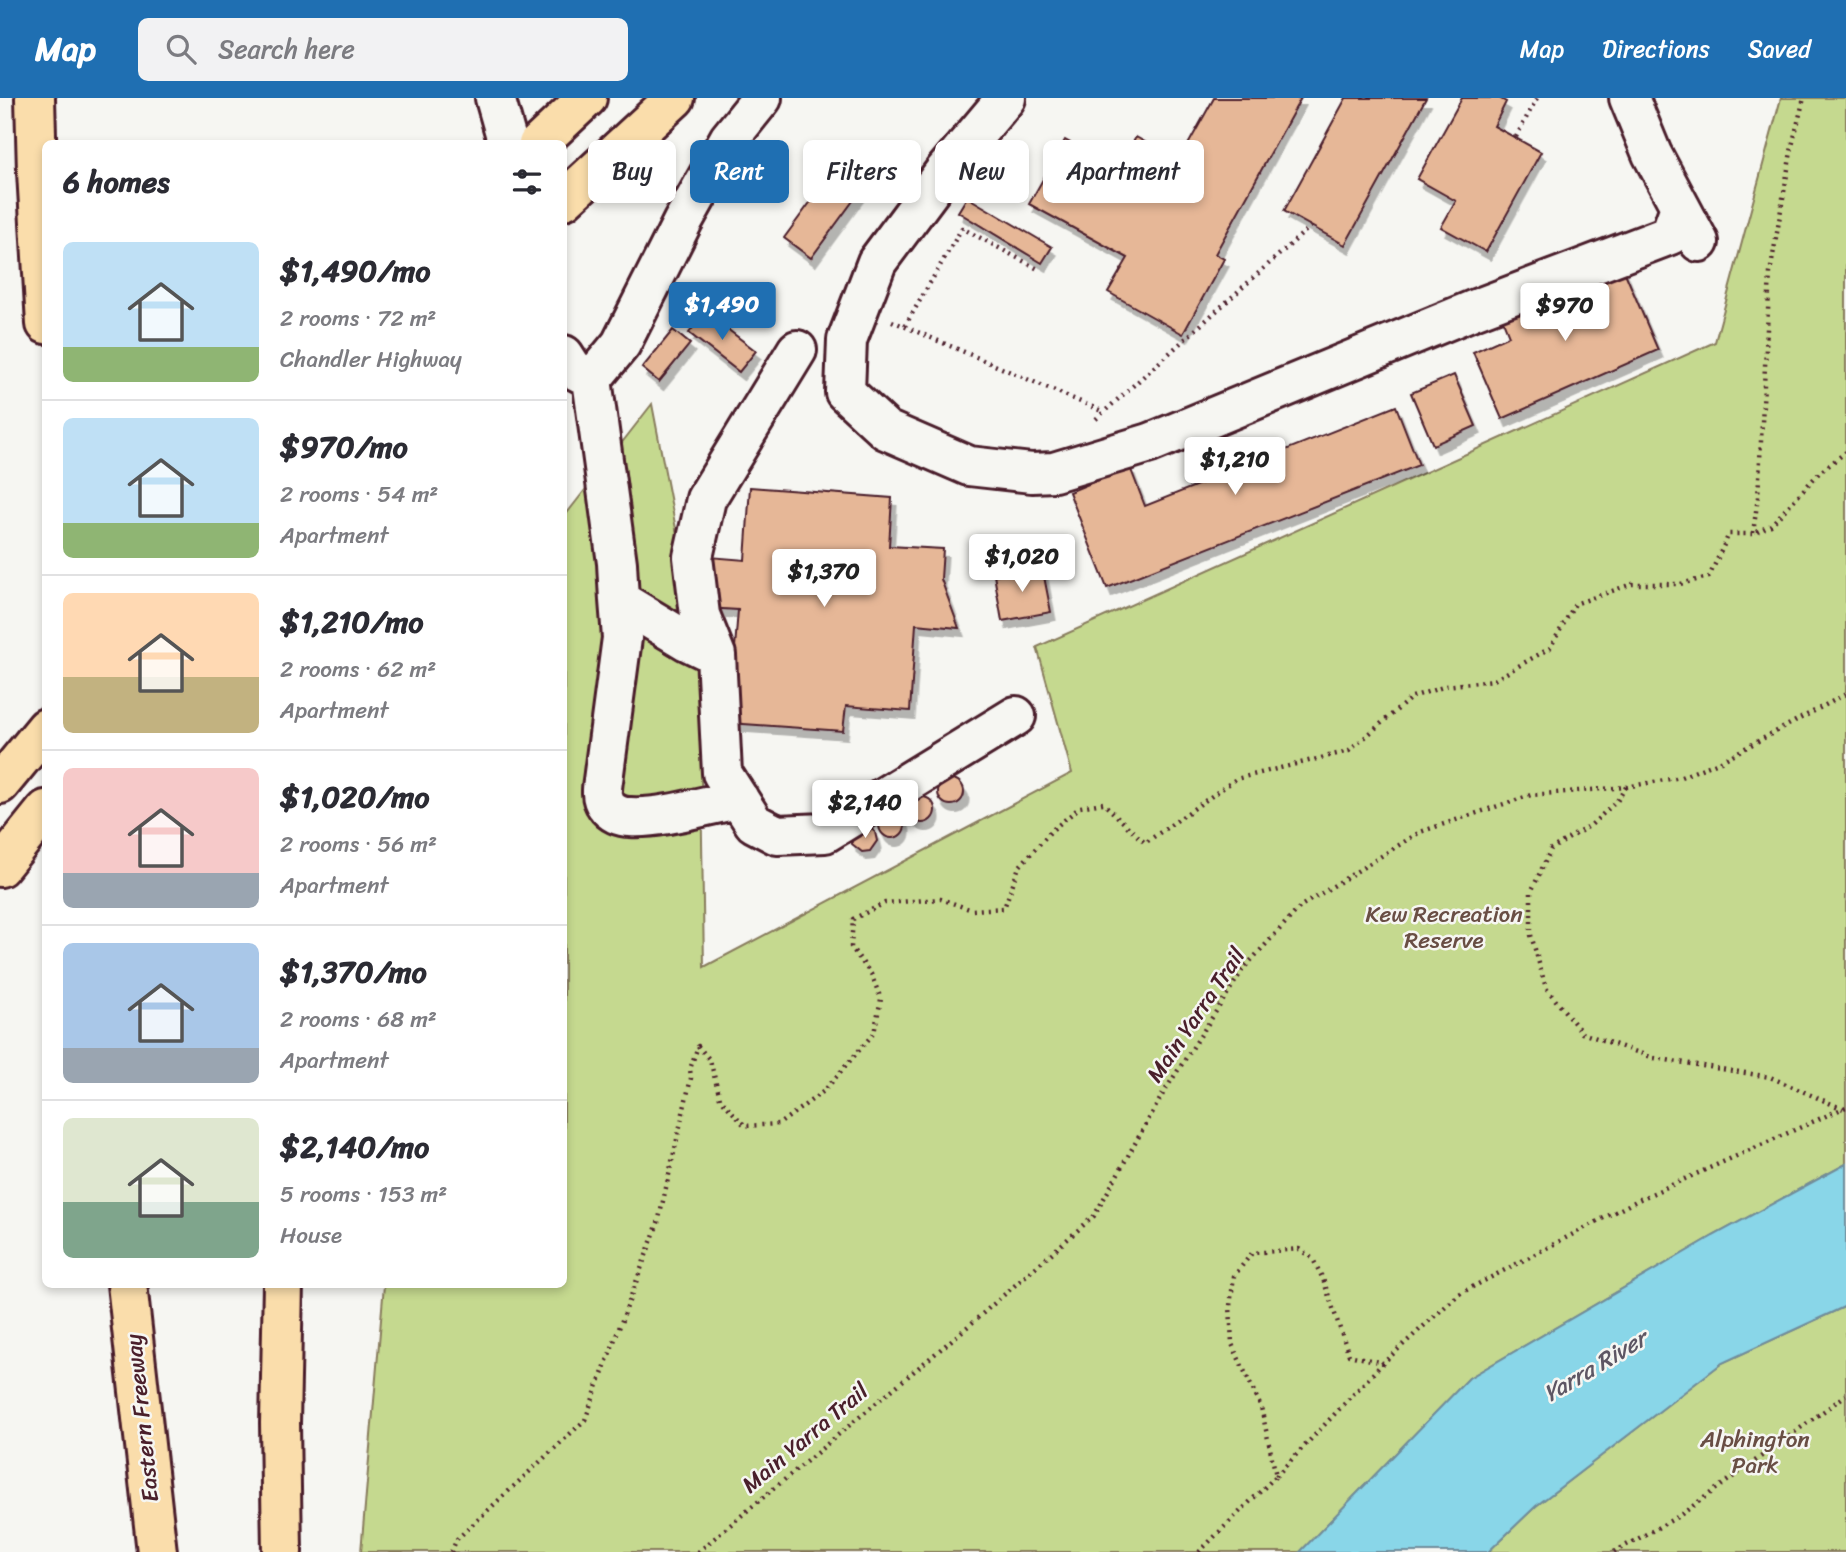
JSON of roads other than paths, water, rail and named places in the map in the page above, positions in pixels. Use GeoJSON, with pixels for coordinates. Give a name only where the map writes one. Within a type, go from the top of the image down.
{"type":"FeatureCollection","features":[{"type":"Feature","properties":{"kind":"main road"},"geometry":{"type":"LineString","coordinates":[[35,98],[42,256]]}},
{"type":"Feature","properties":{"kind":"main road"},"geometry":{"type":"LineString","coordinates":[[542,140],[587,98]]}},
{"type":"Feature","properties":{"kind":"main road"},"geometry":{"type":"LineString","coordinates":[[567,197],[674,99]]}},
{"type":"Feature","properties":{"kind":"main road"},"geometry":{"type":"LineString","coordinates":[[0,784],[42,733]]}},
{"type":"Feature","properties":{"kind":"main road"},"geometry":{"type":"LineString","coordinates":[[0,867],[42,815]]}},
{"type":"Feature","properties":{"kind":"main road","name":"Eastern Freeway"},"geometry":{"type":"LineString","coordinates":[[127,1288],[157,1552]]}},
{"type":"Feature","properties":{"kind":"main road"},"geometry":{"type":"LineString","coordinates":[[282,1552],[280,1423],[283,1288]]}},
{"type":"Feature","properties":{"kind":"lane"},"geometry":{"type":"LineString","coordinates":[[495,98],[507,140]]}},
{"type":"Feature","properties":{"kind":"lane"},"geometry":{"type":"LineString","coordinates":[[739,799],[657,815],[629,817],[615,814],[605,805],[602,794],[604,773],[622,638],[617,563],[592,379],[621,344],[683,220],[729,139],[762,98]]}},
{"type":"Feature","properties":{"kind":"lane"},"geometry":{"type":"LineString","coordinates":[[1006,98],[944,172],[877,262],[847,340],[845,392],[886,430],[969,466],[1032,473],[1054,472],[1150,443],[1474,310],[1670,235],[1680,207]]}},
{"type":"Feature","properties":{"kind":"lane"},"geometry":{"type":"LineString","coordinates":[[1629,98],[1652,154],[1699,242]]}},
{"type":"Feature","properties":{"kind":"lane"},"geometry":{"type":"LineString","coordinates":[[797,350],[706,499],[693,557],[700,615],[716,655],[722,772],[754,822],[777,835],[825,833],[1016,716]]}},
{"type":"Feature","properties":{"kind":"lane"},"geometry":{"type":"LineString","coordinates":[[567,360],[573,369],[592,379]]}},
{"type":"Feature","properties":{"kind":"lane"},"geometry":{"type":"LineString","coordinates":[[619,600],[687,641],[716,655]]}},
{"type":"Feature","properties":{"kind":"water","name":"Yarra River"},"geometry":{"type":"Polygon","coordinates":[[[1846,1164],[1846,1306],[1722,1363],[1536,1506],[1488,1552],[1300,1552],[1469,1378],[1713,1236],[1846,1164]]]}},
{"type":"Feature","properties":{"kind":"park label","name":"Kew Recreation Reserve"},"geometry":{"type":"Point","coordinates":[1444,927]}},
{"type":"Feature","properties":{"kind":"park label","name":"Alphington Park"},"geometry":{"type":"Point","coordinates":[1755,1452]}}]}
